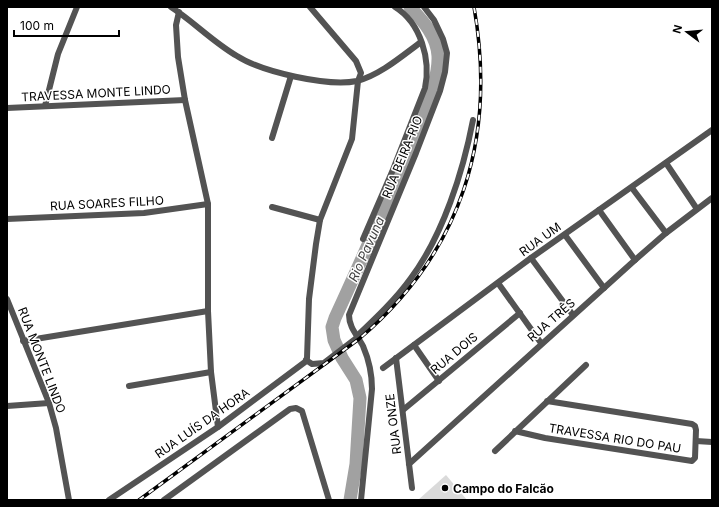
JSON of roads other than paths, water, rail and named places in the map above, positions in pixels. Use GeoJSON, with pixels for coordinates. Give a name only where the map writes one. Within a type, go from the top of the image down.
{"type":"FeatureCollection","features":[{"type":"Feature","properties":{"kind":"street"},"geometry":{"type":"LineString","coordinates":[[45,106],[58,54],[77,7]]}},
{"type":"Feature","properties":{"kind":"street"},"geometry":{"type":"LineString","coordinates":[[171,7],[238,57],[268,70],[290,76],[316,80],[358,81],[381,70],[421,42]]}},
{"type":"Feature","properties":{"kind":"street"},"geometry":{"type":"LineString","coordinates":[[310,7],[359,66],[361,73],[358,81],[352,139],[320,220],[309,299],[308,356],[306,361],[318,365],[345,347],[396,297],[422,261],[442,221],[459,177],[473,120]]}},
{"type":"Feature","properties":{"kind":"street"},"geometry":{"type":"LineString","coordinates":[[363,239],[392,172],[425,88],[428,67],[421,42],[410,23],[400,10],[395,7]]}},
{"type":"Feature","properties":{"kind":"street","name":"RUA BEIRA-RIO"},"geometry":{"type":"LineString","coordinates":[[361,500],[372,389],[370,366],[349,321],[352,306],[416,153],[440,91],[445,72],[447,53],[443,38],[434,20],[424,7]]}},
{"type":"Feature","properties":{"kind":"street"},"geometry":{"type":"LineString","coordinates":[[179,12],[176,26],[176,39],[185,100],[208,204],[208,311],[211,372],[218,427]]}},
{"type":"Feature","properties":{"kind":"street"},"geometry":{"type":"LineString","coordinates":[[272,138],[290,76]]}},
{"type":"Feature","properties":{"kind":"street","name":"TRAVESSA MONTE LINDO"},"geometry":{"type":"LineString","coordinates":[[7,108],[185,100]]}},
{"type":"Feature","properties":{"kind":"street","name":"RUA UM"},"geometry":{"type":"LineString","coordinates":[[383,368],[531,258],[712,130]]}},
{"type":"Feature","properties":{"kind":"street"},"geometry":{"type":"LineString","coordinates":[[666,163],[697,209]]}},
{"type":"Feature","properties":{"kind":"street"},"geometry":{"type":"LineString","coordinates":[[632,188],[666,233]]}},
{"type":"Feature","properties":{"kind":"street","name":"RUA TRÊS"},"geometry":{"type":"LineString","coordinates":[[409,464],[541,343],[635,260],[666,233],[712,198]]}},
{"type":"Feature","properties":{"kind":"street","name":"RUA SOARES FILHO"},"geometry":{"type":"LineString","coordinates":[[7,219],[144,213],[208,204]]}},
{"type":"Feature","properties":{"kind":"street"},"geometry":{"type":"LineString","coordinates":[[272,207],[320,220]]}},
{"type":"Feature","properties":{"kind":"street"},"geometry":{"type":"LineString","coordinates":[[599,210],[635,260]]}},
{"type":"Feature","properties":{"kind":"street"},"geometry":{"type":"LineString","coordinates":[[564,235],[604,288]]}},
{"type":"Feature","properties":{"kind":"street"},"geometry":{"type":"LineString","coordinates":[[531,258],[573,316]]}},
{"type":"Feature","properties":{"kind":"street"},"geometry":{"type":"LineString","coordinates":[[498,284],[541,343]]}},
{"type":"Feature","properties":{"kind":"street","name":"RUA MONTE LINDO"},"geometry":{"type":"LineString","coordinates":[[8,303],[49,403],[56,428],[69,500]]}},
{"type":"Feature","properties":{"kind":"street"},"geometry":{"type":"LineString","coordinates":[[23,341],[208,311]]}},
{"type":"Feature","properties":{"kind":"street","name":"RUA DOIS"},"geometry":{"type":"LineString","coordinates":[[403,410],[520,313]]}},
{"type":"Feature","properties":{"kind":"street"},"geometry":{"type":"LineString","coordinates":[[414,345],[439,381]]}},
{"type":"Feature","properties":{"kind":"street","name":"RUA ONZE"},"geometry":{"type":"LineString","coordinates":[[396,358],[412,488]]}},
{"type":"Feature","properties":{"kind":"street","name":"RUA LUÍS DA HORA"},"geometry":{"type":"LineString","coordinates":[[109,500],[218,427],[306,361]]}},
{"type":"Feature","properties":{"kind":"street"},"geometry":{"type":"LineString","coordinates":[[495,451],[586,365]]}},
{"type":"Feature","properties":{"kind":"street"},"geometry":{"type":"LineString","coordinates":[[129,386],[211,372]]}},
{"type":"Feature","properties":{"kind":"street","name":"TRAVESSA RIO DO PAU"},"geometry":{"type":"LineString","coordinates":[[515,431],[545,438],[692,461],[695,458],[695,426],[692,424],[547,401]]}},
{"type":"Feature","properties":{"kind":"street"},"geometry":{"type":"LineString","coordinates":[[7,406],[49,403]]}},
{"type":"Feature","properties":{"kind":"street"},"geometry":{"type":"LineString","coordinates":[[164,500],[290,409],[296,408],[302,411],[329,500]]}},
{"type":"Feature","properties":{"kind":"street"},"geometry":{"type":"LineString","coordinates":[[696,441],[712,442]]}},
{"type":"Feature","properties":{"kind":"waterway","name":"Rio Pavuna"},"geometry":{"type":"LineString","coordinates":[[350,500],[356,464],[360,398],[356,380],[342,358],[334,340],[332,327],[398,175],[434,83],[438,65],[435,42],[424,23],[410,7]]}},
{"type":"Feature","properties":{"kind":"railway"},"geometry":{"type":"LineString","coordinates":[[139,500],[359,339],[394,305],[424,269],[447,230],[464,190],[475,147],[480,102],[480,55],[474,7]]}},
{"type":"Feature","properties":{"kind":"place","name":"Campo do Falcão"},"geometry":{"type":"Point","coordinates":[445,488]}}]}
